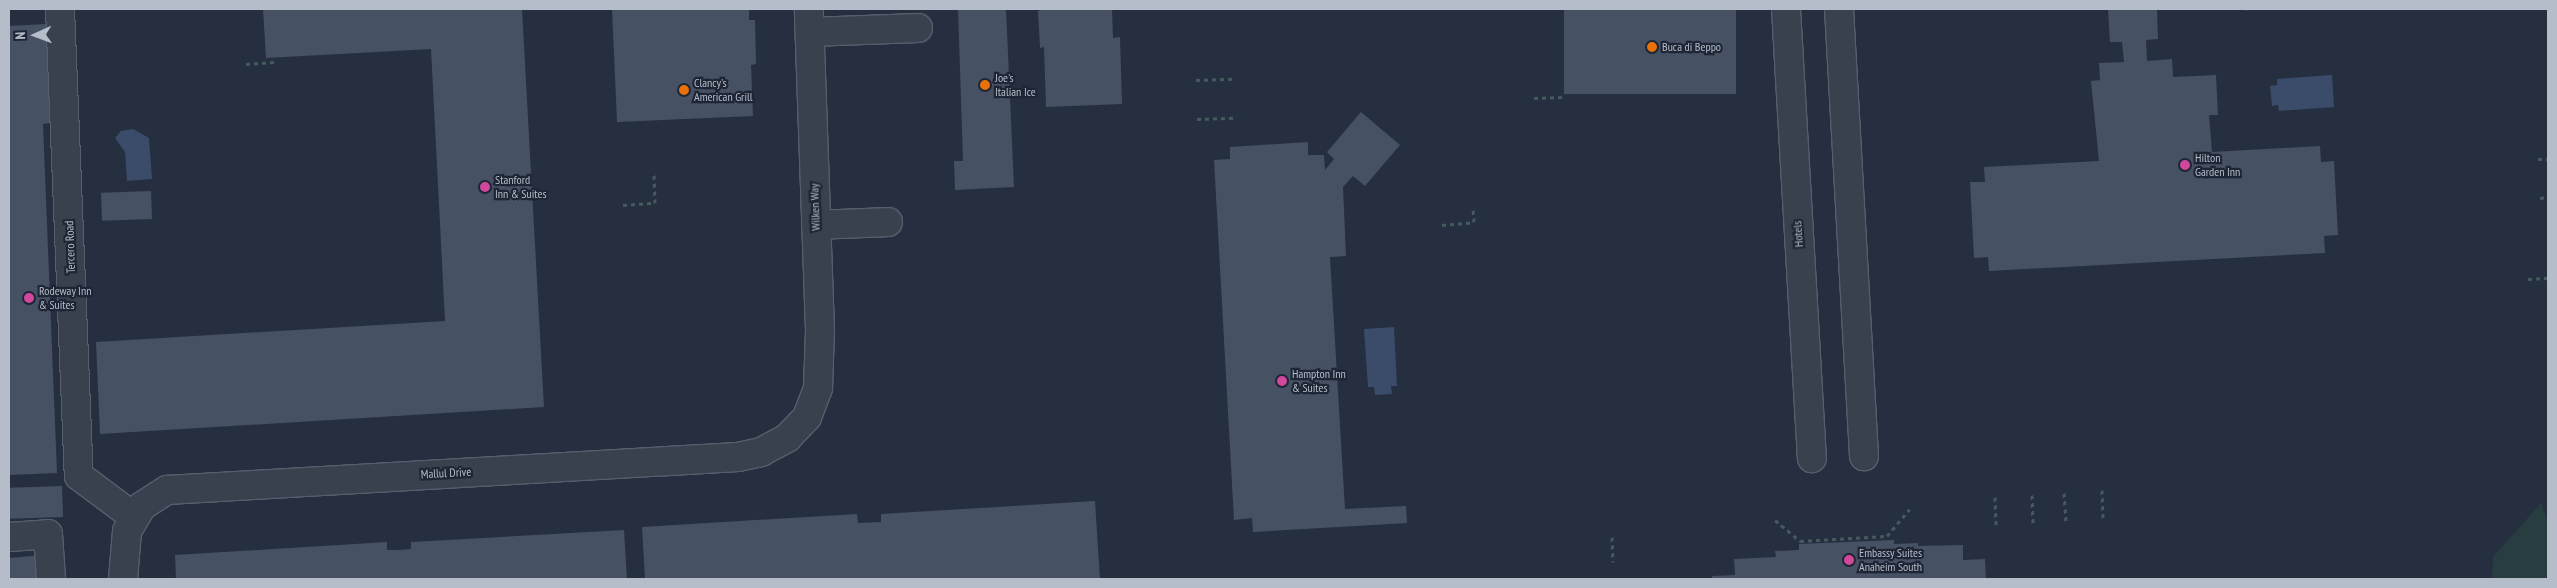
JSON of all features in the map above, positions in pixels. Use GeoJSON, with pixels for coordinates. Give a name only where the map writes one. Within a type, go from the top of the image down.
{"type":"FeatureCollection","features":[{"type":"Feature","properties":{"kind":"street","name":"Tercero Road"},"geometry":{"type":"LineString","coordinates":[[60,9],[79,476],[134,517]]}},
{"type":"Feature","properties":{"kind":"street","name":"Hotels"},"geometry":{"type":"LineString","coordinates":[[1786,9],[1812,458]]}},
{"type":"Feature","properties":{"kind":"street"},"geometry":{"type":"LineString","coordinates":[[1839,9],[1864,456]]}},
{"type":"Feature","properties":{"kind":"street"},"geometry":{"type":"LineString","coordinates":[[809,20],[918,28]]}},
{"type":"Feature","properties":{"kind":"street","name":"Wilken Way"},"geometry":{"type":"LineString","coordinates":[[809,20],[820,331],[818,388],[813,405]]}},
{"type":"Feature","properties":{"kind":"street"},"geometry":{"type":"LineString","coordinates":[[816,225],[888,222]]}},
{"type":"Feature","properties":{"kind":"street","name":"Mallul Drive"},"geometry":{"type":"LineString","coordinates":[[123,579],[124,548],[134,517],[154,496],[185,487],[738,456],[761,452],[787,438],[813,405]]}},
{"type":"Feature","properties":{"kind":"street"},"geometry":{"type":"LineString","coordinates":[[9,537],[48,534],[51,579]]}},
{"type":"Feature","properties":{"kind":"path"},"geometry":{"type":"LineString","coordinates":[[246,64],[275,62]]}},
{"type":"Feature","properties":{"kind":"path"},"geometry":{"type":"LineString","coordinates":[[1196,80],[1233,78]]}},
{"type":"Feature","properties":{"kind":"path"},"geometry":{"type":"LineString","coordinates":[[1534,98],[1563,97]]}},
{"type":"Feature","properties":{"kind":"path"},"geometry":{"type":"LineString","coordinates":[[1197,119],[1235,118]]}},
{"type":"Feature","properties":{"kind":"path"},"geometry":{"type":"LineString","coordinates":[[2538,159],[2548,159]]}},
{"type":"Feature","properties":{"kind":"path"},"geometry":{"type":"LineString","coordinates":[[623,205],[655,203],[654,173]]}},
{"type":"Feature","properties":{"kind":"path"},"geometry":{"type":"LineString","coordinates":[[2540,198],[2548,197]]}},
{"type":"Feature","properties":{"kind":"path"},"geometry":{"type":"LineString","coordinates":[[1442,225],[1474,222],[1473,206]]}},
{"type":"Feature","properties":{"kind":"path"},"geometry":{"type":"LineString","coordinates":[[2528,279],[2548,278]]}},
{"type":"Feature","properties":{"kind":"path"},"geometry":{"type":"LineString","coordinates":[[2102,490],[2103,520]]}},
{"type":"Feature","properties":{"kind":"path"},"geometry":{"type":"LineString","coordinates":[[2064,493],[2066,522]]}},
{"type":"Feature","properties":{"kind":"path"},"geometry":{"type":"LineString","coordinates":[[2032,495],[2033,524]]}},
{"type":"Feature","properties":{"kind":"path"},"geometry":{"type":"LineString","coordinates":[[1995,497],[1996,525]]}},
{"type":"Feature","properties":{"kind":"path"},"geometry":{"type":"LineString","coordinates":[[1775,520],[1800,540],[1887,536],[1910,509]]}},
{"type":"Feature","properties":{"kind":"path"},"geometry":{"type":"LineString","coordinates":[[1612,537],[1613,562]]}},
{"type":"Feature","properties":{"kind":"green space"},"geometry":{"type":"Polygon","coordinates":[[[2541,503],[2548,522],[2548,579],[2492,579],[2493,557],[2541,503]]]}},
{"type":"Feature","properties":{"kind":"water"},"geometry":{"type":"Polygon","coordinates":[[[2332,75],[2334,107],[2279,111],[2278,105],[2272,106],[2270,86],[2277,85],[2277,79],[2332,75]]]}},
{"type":"Feature","properties":{"kind":"water"},"geometry":{"type":"Polygon","coordinates":[[[133,129],[149,138],[152,179],[127,181],[125,152],[115,138],[121,131],[133,129]]]}},
{"type":"Feature","properties":{"kind":"water"},"geometry":{"type":"Polygon","coordinates":[[[1394,327],[1397,386],[1391,386],[1392,394],[1375,395],[1374,387],[1368,387],[1364,329],[1394,327]]]}},
{"type":"Feature","properties":{"kind":"building","name":"Stanford Inn & Suites"},"geometry":{"type":"Polygon","coordinates":[[[263,9],[522,9],[544,407],[100,434],[96,342],[445,321],[431,49],[266,58],[263,9]]]}},
{"type":"Feature","properties":{"kind":"building","name":"Clancy's American Grill"},"geometry":{"type":"Polygon","coordinates":[[[612,9],[749,9],[749,20],[755,20],[756,64],[751,65],[753,116],[617,122],[612,9]]]}},
{"type":"Feature","properties":{"kind":"building","name":"Joe's Italian Ice"},"geometry":{"type":"Polygon","coordinates":[[[958,9],[1006,9],[1014,187],[955,190],[954,161],[963,161],[958,9]]]}},
{"type":"Feature","properties":{"kind":"building"},"geometry":{"type":"Polygon","coordinates":[[[1044,9],[1112,9],[1113,38],[1120,37],[1122,104],[1046,107],[1044,47],[1040,48],[1038,11],[1044,9]]]}},
{"type":"Feature","properties":{"kind":"building","name":"Buca di Beppo"},"geometry":{"type":"Polygon","coordinates":[[[1564,9],[1736,9],[1736,94],[1564,94],[1564,9]]]}},
{"type":"Feature","properties":{"kind":"building","name":"Hilton Garden Inn"},"geometry":{"type":"Polygon","coordinates":[[[2108,9],[2157,9],[2158,39],[2146,40],[2147,61],[2172,59],[2173,77],[2216,75],[2218,115],[2209,115],[2212,152],[2320,146],[2321,162],[2334,161],[2338,235],[2324,236],[2325,253],[1989,271],[1988,257],[1974,258],[1970,182],[1985,182],[1984,167],[2099,161],[2091,81],[2100,80],[2099,63],[2124,62],[2122,42],[2110,42],[2108,9]]]}},
{"type":"Feature","properties":{"kind":"building","name":"Rodeway Inn & Suites"},"geometry":{"type":"Polygon","coordinates":[[[46,24],[50,123],[43,124],[57,473],[9,475],[9,26],[46,24]]]}},
{"type":"Feature","properties":{"kind":"building","name":"Hampton Inn & Suites"},"geometry":{"type":"Polygon","coordinates":[[[1361,112],[1400,145],[1365,186],[1353,176],[1343,187],[1346,256],[1330,257],[1345,509],[1406,506],[1407,523],[1253,532],[1252,518],[1234,520],[1214,160],[1230,159],[1230,147],[1308,142],[1308,155],[1324,155],[1325,170],[1334,159],[1327,152],[1361,112]]]}},
{"type":"Feature","properties":{"kind":"building"},"geometry":{"type":"Polygon","coordinates":[[[151,191],[152,219],[102,221],[101,193],[151,191]]]}},
{"type":"Feature","properties":{"kind":"building"},"geometry":{"type":"Polygon","coordinates":[[[62,486],[63,517],[10,519],[9,488],[62,486]]]}},
{"type":"Feature","properties":{"kind":"building"},"geometry":{"type":"Polygon","coordinates":[[[1095,501],[1100,579],[645,579],[642,527],[857,514],[858,523],[881,522],[881,514],[1095,501]]]}},
{"type":"Feature","properties":{"kind":"building"},"geometry":{"type":"Polygon","coordinates":[[[624,530],[627,579],[176,579],[175,555],[387,542],[387,550],[399,550],[411,549],[411,542],[624,530]]]}},
{"type":"Feature","properties":{"kind":"building","name":"Embassy Suites Anaheim South"},"geometry":{"type":"Polygon","coordinates":[[[1894,540],[1894,544],[1918,543],[1918,546],[1963,545],[1963,560],[1985,559],[1986,579],[1712,579],[1712,576],[1735,575],[1734,559],[1776,557],[1775,551],[1799,550],[1799,544],[1894,540]]]}},
{"type":"Feature","properties":{"kind":"building"},"geometry":{"type":"Polygon","coordinates":[[[44,555],[46,579],[9,579],[9,558],[44,555]]]}},
{"type":"Feature","properties":{"kind":"place","name":"Buca di Beppo"},"geometry":{"type":"Point","coordinates":[1652,47]}},
{"type":"Feature","properties":{"kind":"place","name":"Joe's Italian Ice"},"geometry":{"type":"Point","coordinates":[985,85]}},
{"type":"Feature","properties":{"kind":"place","name":"Clancy's American Grill"},"geometry":{"type":"Point","coordinates":[684,90]}},
{"type":"Feature","properties":{"kind":"place","name":"Hilton Garden Inn"},"geometry":{"type":"Point","coordinates":[2185,165]}},
{"type":"Feature","properties":{"kind":"place","name":"Stanford Inn & Suites"},"geometry":{"type":"Point","coordinates":[485,187]}},
{"type":"Feature","properties":{"kind":"place","name":"Rodeway Inn & Suites"},"geometry":{"type":"Point","coordinates":[29,298]}},
{"type":"Feature","properties":{"kind":"place","name":"Hampton Inn & Suites"},"geometry":{"type":"Point","coordinates":[1282,381]}},
{"type":"Feature","properties":{"kind":"place","name":"Embassy Suites Anaheim South"},"geometry":{"type":"Point","coordinates":[1849,560]}}]}
